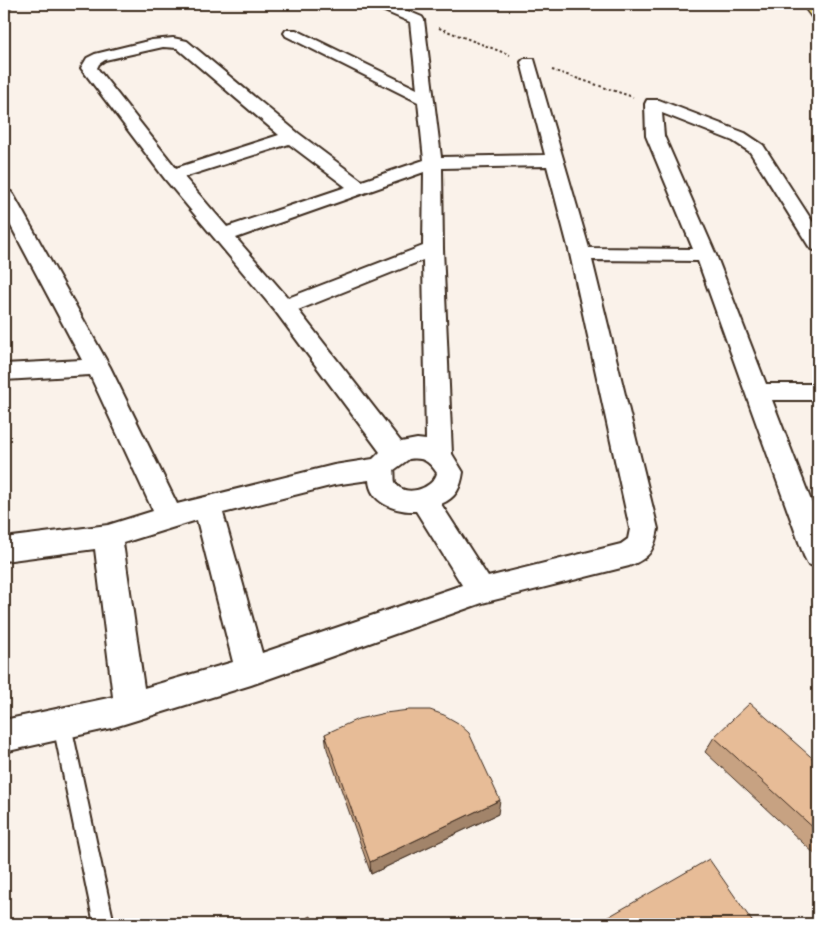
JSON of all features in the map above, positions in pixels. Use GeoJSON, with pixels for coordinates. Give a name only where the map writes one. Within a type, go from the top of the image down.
{"type":"FeatureCollection","features":[{"type":"Feature","properties":{"kind":"main road"},"geometry":{"type":"LineString","coordinates":[[809,4],[818,16]]}},
{"type":"Feature","properties":{"kind":"street"},"geometry":{"type":"LineString","coordinates":[[380,4],[416,20],[433,162],[433,249],[439,456]]}},
{"type":"Feature","properties":{"kind":"street"},"geometry":{"type":"LineString","coordinates":[[291,33],[425,99]]}},
{"type":"Feature","properties":{"kind":"street"},"geometry":{"type":"LineString","coordinates":[[358,187],[292,137],[182,44],[174,42],[160,43],[100,57],[92,61],[89,68],[172,175],[225,235],[284,307],[388,460]]}},
{"type":"Feature","properties":{"kind":"street"},"geometry":{"type":"LineString","coordinates":[[4,736],[62,725],[130,707],[251,670],[481,591],[629,554],[641,544],[644,529],[580,254],[529,62]]}},
{"type":"Feature","properties":{"kind":"street"},"geometry":{"type":"LineString","coordinates":[[818,245],[757,149],[739,138],[653,104],[655,136],[706,255],[818,556]]}},
{"type":"Feature","properties":{"kind":"street"},"geometry":{"type":"LineString","coordinates":[[172,175],[292,137]]}},
{"type":"Feature","properties":{"kind":"street"},"geometry":{"type":"LineString","coordinates":[[225,235],[433,162],[555,160]]}},
{"type":"Feature","properties":{"kind":"street"},"geometry":{"type":"LineString","coordinates":[[4,196],[98,366],[170,517]]}},
{"type":"Feature","properties":{"kind":"street"},"geometry":{"type":"LineString","coordinates":[[284,307],[433,249]]}},
{"type":"Feature","properties":{"kind":"street"},"geometry":{"type":"LineString","coordinates":[[580,254],[706,255]]}},
{"type":"Feature","properties":{"kind":"street"},"geometry":{"type":"LineString","coordinates":[[4,372],[98,366]]}},
{"type":"Feature","properties":{"kind":"street"},"geometry":{"type":"LineString","coordinates":[[757,392],[818,392]]}},
{"type":"Feature","properties":{"kind":"street"},"geometry":{"type":"LineString","coordinates":[[4,549],[108,536],[208,506],[388,460],[406,449],[429,451],[439,456],[446,463],[450,472],[449,481],[444,490],[436,496],[412,501],[400,499],[383,486],[380,477],[388,460]]}},
{"type":"Feature","properties":{"kind":"street"},"geometry":{"type":"LineString","coordinates":[[424,500],[481,591]]}},
{"type":"Feature","properties":{"kind":"street"},"geometry":{"type":"LineString","coordinates":[[208,506],[251,670]]}},
{"type":"Feature","properties":{"kind":"street"},"geometry":{"type":"LineString","coordinates":[[108,536],[130,707]]}},
{"type":"Feature","properties":{"kind":"lane"},"geometry":{"type":"LineString","coordinates":[[62,725],[104,924]]}},
{"type":"Feature","properties":{"kind":"path"},"geometry":{"type":"LineString","coordinates":[[416,20],[529,62],[653,104]]}},
{"type":"Feature","properties":{"kind":"building"},"geometry":{"type":"Polygon","coordinates":[[[750,703],[818,763],[818,832],[714,737],[750,703]]]}},
{"type":"Feature","properties":{"kind":"building"},"geometry":{"type":"Polygon","coordinates":[[[409,710],[430,710],[444,715],[458,723],[469,733],[500,800],[370,862],[325,734],[358,719],[409,710]]]}},
{"type":"Feature","properties":{"kind":"building"},"geometry":{"type":"Polygon","coordinates":[[[709,859],[754,924],[596,924],[709,859]]]}},
{"type":"Feature","properties":{"kind":"building"},"geometry":{"type":"Polygon","coordinates":[[[311,916],[313,924],[294,924],[311,916]]]}}]}
